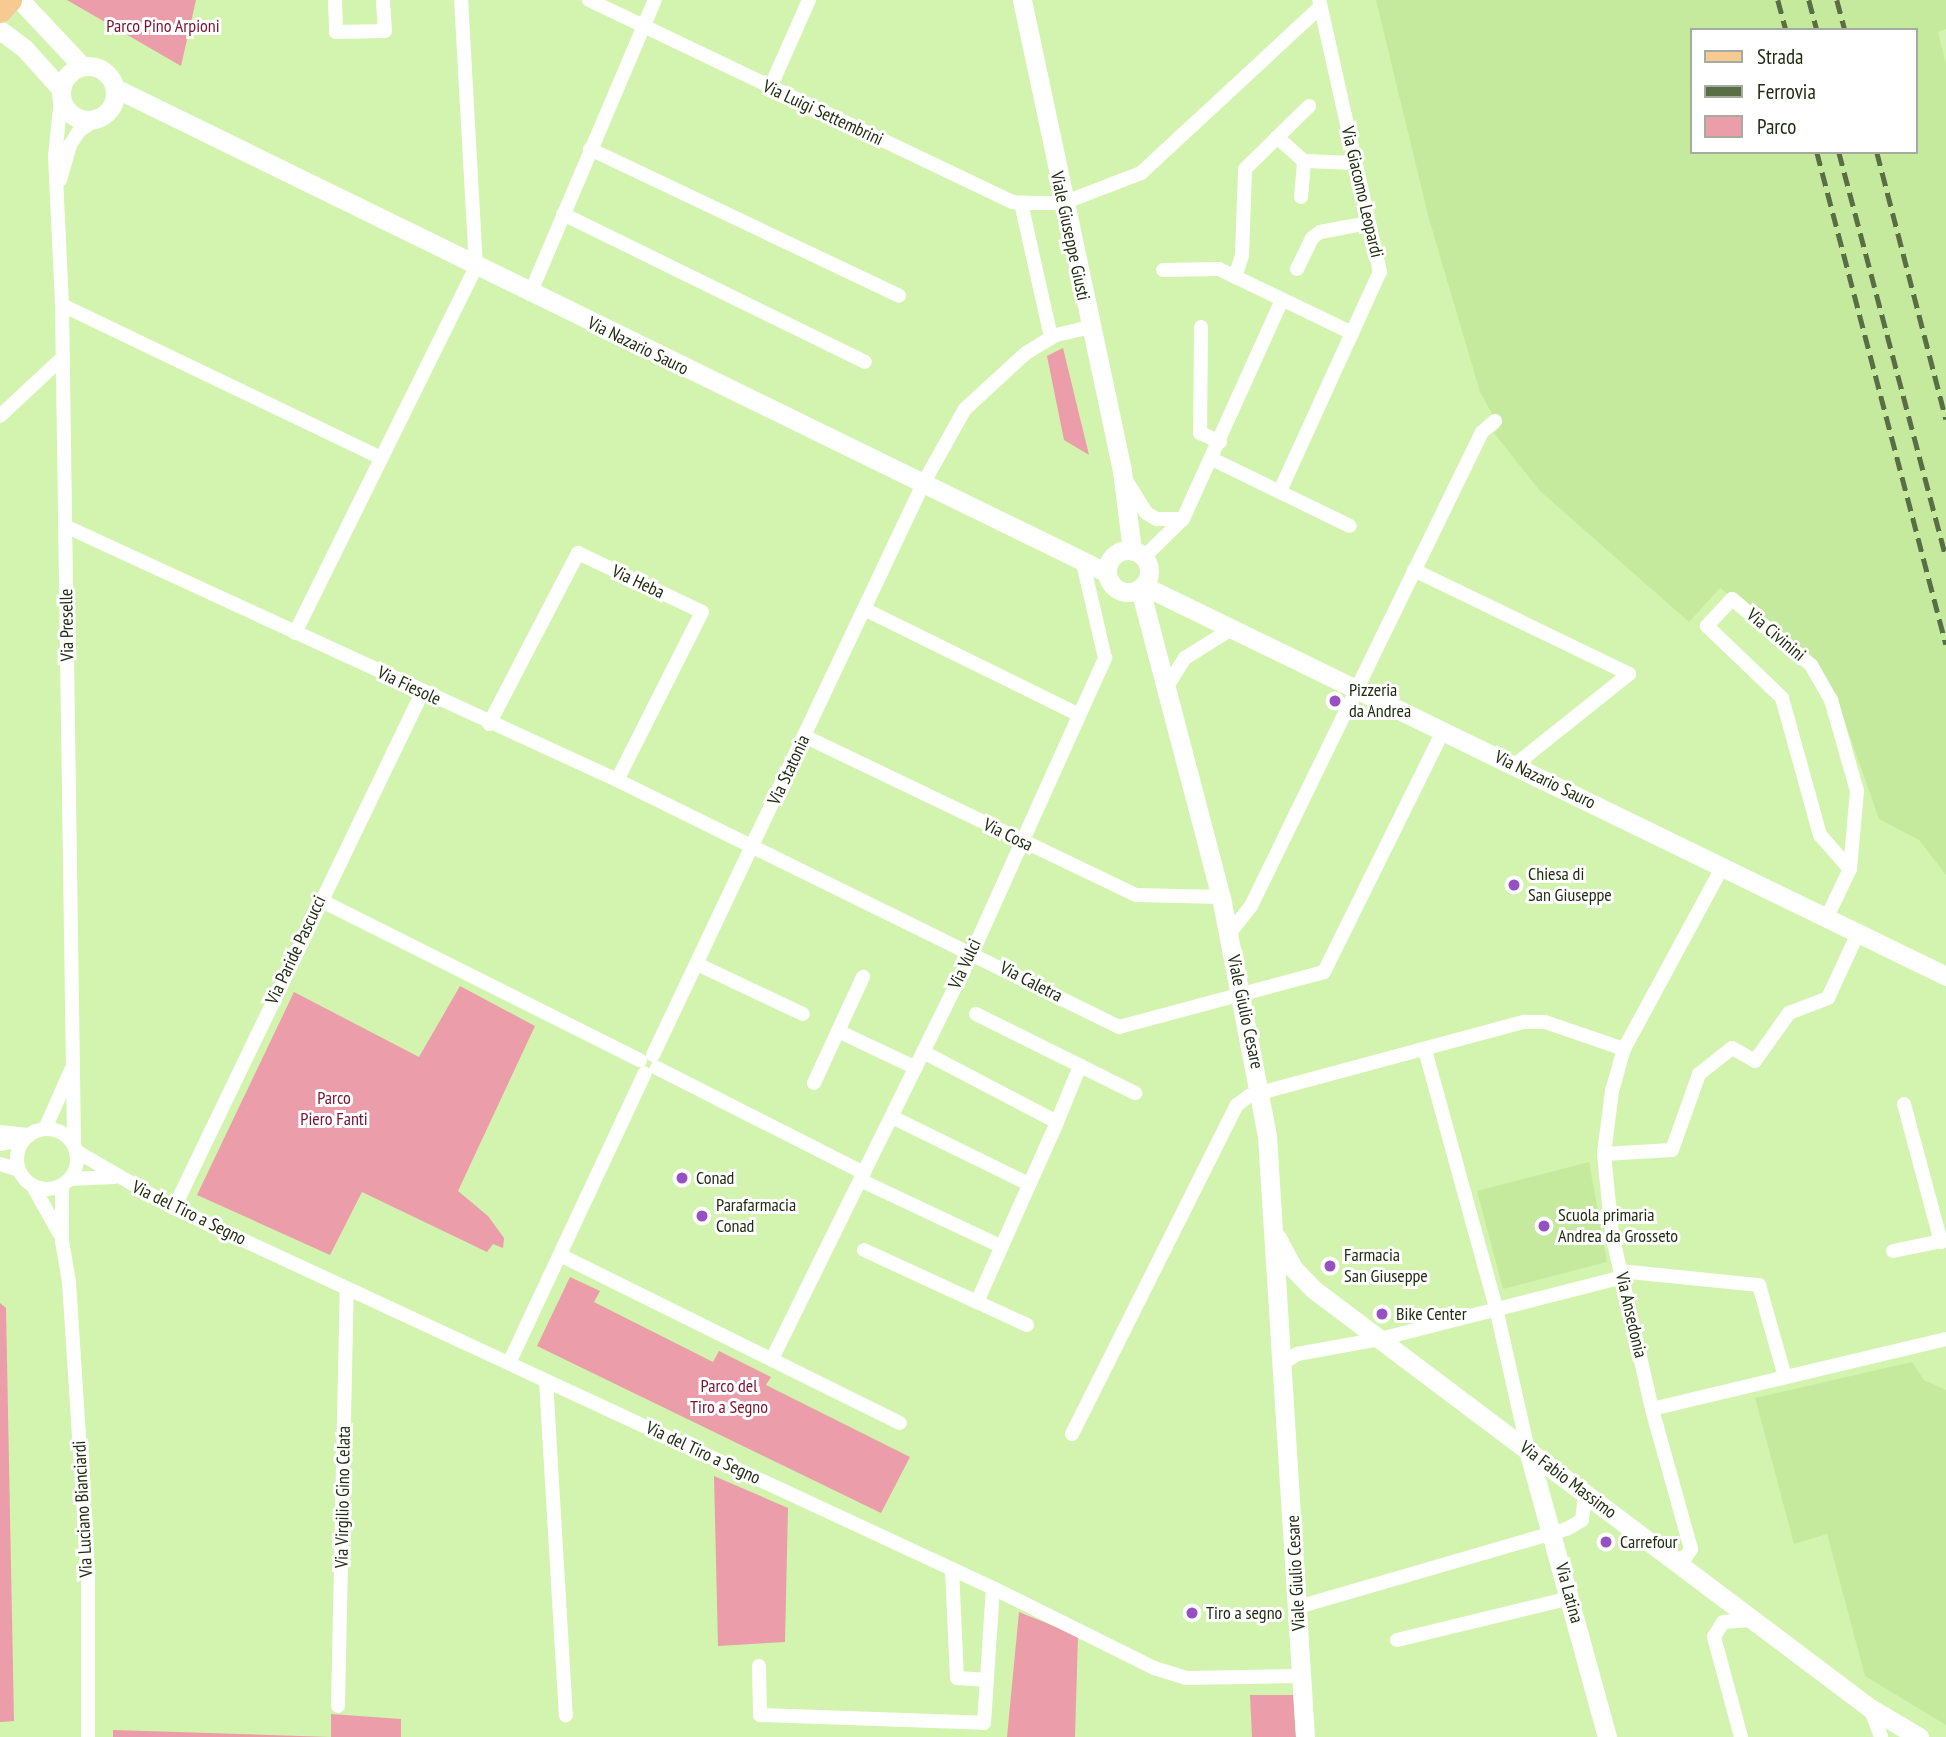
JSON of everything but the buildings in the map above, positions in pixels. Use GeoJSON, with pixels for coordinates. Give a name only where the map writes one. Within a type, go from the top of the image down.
{"type":"FeatureCollection","features":[{"type":"Feature","properties":{"kind":"main road"},"geometry":{"type":"LineString","coordinates":[[0,11],[10,0]]}},
{"type":"Feature","properties":{"kind":"main road"},"geometry":{"type":"LineString","coordinates":[[20,0],[82,66]]}},
{"type":"Feature","properties":{"kind":"main road","name":"Viale Giuseppe Giusti"},"geometry":{"type":"LineString","coordinates":[[1022,0],[1138,554],[1150,572],[1142,587]]}},
{"type":"Feature","properties":{"kind":"main road"},"geometry":{"type":"LineString","coordinates":[[0,30],[39,62],[78,118],[132,110],[171,117]]}},
{"type":"Feature","properties":{"kind":"main road"},"geometry":{"type":"LineString","coordinates":[[0,45],[39,62]]}},
{"type":"Feature","properties":{"kind":"main road"},"geometry":{"type":"LineString","coordinates":[[61,94],[68,75],[82,66],[99,68],[115,88],[171,117]]}},
{"type":"Feature","properties":{"kind":"main road"},"geometry":{"type":"LineString","coordinates":[[101,116],[114,102],[115,88]]}},
{"type":"Feature","properties":{"kind":"main road","name":"Via Nazario Sauro"},"geometry":{"type":"LineString","coordinates":[[171,117],[1110,574]]}},
{"type":"Feature","properties":{"kind":"main road","name":"Viale Giuseppe Giusti"},"geometry":{"type":"LineString","coordinates":[[1110,574],[1120,521],[1122,471]]}},
{"type":"Feature","properties":{"kind":"main road"},"geometry":{"type":"LineString","coordinates":[[1138,554],[1119,552],[1110,574],[1129,593],[1142,587]]}},
{"type":"Feature","properties":{"kind":"main road","name":"Viale Giulio Cesare"},"geometry":{"type":"LineString","coordinates":[[1110,574],[1148,626]]}},
{"type":"Feature","properties":{"kind":"main road","name":"Via Nazario Sauro"},"geometry":{"type":"LineString","coordinates":[[1142,587],[1233,628],[1946,976]]}},
{"type":"Feature","properties":{"kind":"main road","name":"Viale Giulio Cesare"},"geometry":{"type":"LineString","coordinates":[[1142,587],[1148,626],[1168,685],[1221,897],[1261,1091],[1287,1408],[1305,1737]]}},
{"type":"Feature","properties":{"kind":"main road","name":"Via Fabio Massimo"},"geometry":{"type":"LineString","coordinates":[[1273,1228],[1286,1260],[1313,1289],[1870,1708],[1919,1737]]}},
{"type":"Feature","properties":{"kind":"main road","name":"Viale Giulio Cesare"},"geometry":{"type":"LineString","coordinates":[[1287,1408],[1286,1300],[1299,1288],[1313,1289]]}},
{"type":"Feature","properties":{"kind":"main road","name":"Via Latina"},"geometry":{"type":"LineString","coordinates":[[1528,1450],[1571,1598],[1606,1737]]}},
{"type":"Feature","properties":{"kind":"street"},"geometry":{"type":"LineString","coordinates":[[335,0],[336,32],[385,31],[383,0]]}},
{"type":"Feature","properties":{"kind":"street"},"geometry":{"type":"LineString","coordinates":[[295,633],[476,267],[461,0]]}},
{"type":"Feature","properties":{"kind":"street","name":"Via Luigi Settembrini"},"geometry":{"type":"LineString","coordinates":[[589,0],[770,88],[1021,203],[1063,203]]}},
{"type":"Feature","properties":{"kind":"street"},"geometry":{"type":"LineString","coordinates":[[530,294],[654,0]]}},
{"type":"Feature","properties":{"kind":"street"},"geometry":{"type":"LineString","coordinates":[[770,88],[809,0]]}},
{"type":"Feature","properties":{"kind":"street"},"geometry":{"type":"LineString","coordinates":[[1063,203],[1141,173],[1319,4]]}},
{"type":"Feature","properties":{"kind":"street","name":"Via Giacomo Leopardi"},"geometry":{"type":"LineString","coordinates":[[1280,491],[1380,272],[1319,4]]}},
{"type":"Feature","properties":{"kind":"street","name":"Via Preselle"},"geometry":{"type":"LineString","coordinates":[[61,94],[55,156],[62,305],[75,1148]]}},
{"type":"Feature","properties":{"kind":"street"},"geometry":{"type":"LineString","coordinates":[[1235,277],[1242,256],[1245,169],[1309,106]]}},
{"type":"Feature","properties":{"kind":"street","name":"Via Preselle"},"geometry":{"type":"LineString","coordinates":[[58,188],[70,145],[101,116]]}},
{"type":"Feature","properties":{"kind":"street"},"geometry":{"type":"LineString","coordinates":[[1277,137],[1304,161],[1355,163]]}},
{"type":"Feature","properties":{"kind":"street"},"geometry":{"type":"LineString","coordinates":[[590,149],[899,296]]}},
{"type":"Feature","properties":{"kind":"street"},"geometry":{"type":"LineString","coordinates":[[1301,197],[1304,161]]}},
{"type":"Feature","properties":{"kind":"street"},"geometry":{"type":"LineString","coordinates":[[1021,203],[1051,337]]}},
{"type":"Feature","properties":{"kind":"street"},"geometry":{"type":"LineString","coordinates":[[563,214],[865,362]]}},
{"type":"Feature","properties":{"kind":"street"},"geometry":{"type":"LineString","coordinates":[[1297,269],[1311,238],[1320,232],[1369,223]]}},
{"type":"Feature","properties":{"kind":"street"},"geometry":{"type":"LineString","coordinates":[[1163,270],[1219,269],[1352,333]]}},
{"type":"Feature","properties":{"kind":"street"},"geometry":{"type":"LineString","coordinates":[[1138,554],[1183,519],[1282,300]]}},
{"type":"Feature","properties":{"kind":"street"},"geometry":{"type":"LineString","coordinates":[[62,305],[382,458]]}},
{"type":"Feature","properties":{"kind":"street","name":"Via Statonia"},"geometry":{"type":"LineString","coordinates":[[509,1363],[923,484],[965,409],[1026,353],[1051,337],[1090,327]]}},
{"type":"Feature","properties":{"kind":"street"},"geometry":{"type":"LineString","coordinates":[[1201,327],[1200,433],[1220,442]]}},
{"type":"Feature","properties":{"kind":"street"},"geometry":{"type":"LineString","coordinates":[[0,416],[62,358]]}},
{"type":"Feature","properties":{"kind":"street"},"geometry":{"type":"LineString","coordinates":[[1229,934],[1251,906],[1482,432],[1495,421]]}},
{"type":"Feature","properties":{"kind":"street"},"geometry":{"type":"LineString","coordinates":[[1212,459],[1350,526]]}},
{"type":"Feature","properties":{"kind":"street"},"geometry":{"type":"LineString","coordinates":[[1122,471],[1146,513],[1157,519],[1183,519]]}},
{"type":"Feature","properties":{"kind":"street","name":"Via Fiesole"},"geometry":{"type":"LineString","coordinates":[[65,526],[489,724],[617,779],[753,845]]}},
{"type":"Feature","properties":{"kind":"street","name":"Via Heba"},"geometry":{"type":"LineString","coordinates":[[489,724],[578,553],[702,612],[617,779]]}},
{"type":"Feature","properties":{"kind":"street","name":"Via Vulci"},"geometry":{"type":"LineString","coordinates":[[773,1357],[972,953],[1019,840],[1105,658],[1082,559]]}},
{"type":"Feature","properties":{"kind":"street"},"geometry":{"type":"LineString","coordinates":[[1414,570],[1629,674],[1515,765]]}},
{"type":"Feature","properties":{"kind":"street","name":"Via Civinini"},"geometry":{"type":"LineString","coordinates":[[1827,917],[1850,869],[1857,791],[1831,700],[1811,665],[1732,599],[1707,626],[1782,698],[1820,835],[1850,869]]}},
{"type":"Feature","properties":{"kind":"street"},"geometry":{"type":"LineString","coordinates":[[864,610],[1079,715]]}},
{"type":"Feature","properties":{"kind":"street"},"geometry":{"type":"LineString","coordinates":[[1168,685],[1185,658],[1233,628]]}},
{"type":"Feature","properties":{"kind":"street","name":"Via Paride Pascucci"},"geometry":{"type":"LineString","coordinates":[[174,1208],[422,693]]}},
{"type":"Feature","properties":{"kind":"street","name":"Via Caletra"},"geometry":{"type":"LineString","coordinates":[[753,845],[1119,1027],[1324,972],[1443,731]]}},
{"type":"Feature","properties":{"kind":"street","name":"Via Cosa"},"geometry":{"type":"LineString","coordinates":[[804,736],[1136,895],[1221,897]]}},
{"type":"Feature","properties":{"kind":"street","name":"Via Ansedonia"},"geometry":{"type":"LineString","coordinates":[[1671,1559],[1685,1559],[1691,1549],[1652,1409],[1612,1234],[1604,1154],[1612,1091],[1624,1049],[1723,866]]}},
{"type":"Feature","properties":{"kind":"street"},"geometry":{"type":"LineString","coordinates":[[320,900],[649,1064],[1000,1246]]}},
{"type":"Feature","properties":{"kind":"street"},"geometry":{"type":"LineString","coordinates":[[1604,1154],[1672,1150],[1699,1074],[1732,1048],[1755,1061],[1789,1013],[1829,998],[1858,933]]}},
{"type":"Feature","properties":{"kind":"street"},"geometry":{"type":"LineString","coordinates":[[697,964],[803,1014]]}},
{"type":"Feature","properties":{"kind":"street"},"geometry":{"type":"LineString","coordinates":[[814,1083],[863,977]]}},
{"type":"Feature","properties":{"kind":"street"},"geometry":{"type":"LineString","coordinates":[[976,1014],[1135,1093]]}},
{"type":"Feature","properties":{"kind":"street"},"geometry":{"type":"LineString","coordinates":[[1072,1434],[1237,1105],[1261,1091],[1524,1022],[1545,1022],[1624,1049]]}},
{"type":"Feature","properties":{"kind":"street"},"geometry":{"type":"LineString","coordinates":[[838,1031],[916,1068]]}},
{"type":"Feature","properties":{"kind":"street"},"geometry":{"type":"LineString","coordinates":[[1425,1050],[1496,1308],[1528,1450]]}},
{"type":"Feature","properties":{"kind":"street"},"geometry":{"type":"LineString","coordinates":[[923,1052],[1057,1122]]}},
{"type":"Feature","properties":{"kind":"street","name":"Via Preselle"},"geometry":{"type":"LineString","coordinates":[[33,1135],[73,1062]]}},
{"type":"Feature","properties":{"kind":"street"},"geometry":{"type":"LineString","coordinates":[[977,1302],[1080,1066]]}},
{"type":"Feature","properties":{"kind":"street"},"geometry":{"type":"LineString","coordinates":[[1893,1251],[1943,1241],[1904,1104]]}},
{"type":"Feature","properties":{"kind":"street"},"geometry":{"type":"LineString","coordinates":[[892,1117],[1027,1183]]}},
{"type":"Feature","properties":{"kind":"street"},"geometry":{"type":"LineString","coordinates":[[0,1132],[33,1135],[62,1133],[75,1148],[66,1182],[62,1241]]}},
{"type":"Feature","properties":{"kind":"street"},"geometry":{"type":"LineString","coordinates":[[0,1144],[33,1135]]}},
{"type":"Feature","properties":{"kind":"street"},"geometry":{"type":"LineString","coordinates":[[19,1170],[18,1154],[33,1135]]}},
{"type":"Feature","properties":{"kind":"street","name":"Via del Tiro a Segno"},"geometry":{"type":"LineString","coordinates":[[75,1148],[115,1177],[174,1208],[993,1588],[1171,1674],[1301,1676]]}},
{"type":"Feature","properties":{"kind":"street"},"geometry":{"type":"LineString","coordinates":[[0,1164],[19,1170],[33,1186],[62,1241]]}},
{"type":"Feature","properties":{"kind":"street","name":"Via del Tiro a Segno"},"geometry":{"type":"LineString","coordinates":[[66,1182],[115,1177]]}},
{"type":"Feature","properties":{"kind":"street"},"geometry":{"type":"LineString","coordinates":[[33,1186],[66,1182]]}},
{"type":"Feature","properties":{"kind":"street","name":"Via Luciano Bianciardi"},"geometry":{"type":"LineString","coordinates":[[62,1241],[69,1282],[88,1577],[88,1737]]}},
{"type":"Feature","properties":{"kind":"street"},"geometry":{"type":"LineString","coordinates":[[864,1250],[1027,1325]]}},
{"type":"Feature","properties":{"kind":"street"},"geometry":{"type":"LineString","coordinates":[[561,1255],[773,1357],[900,1423]]}},
{"type":"Feature","properties":{"kind":"street"},"geometry":{"type":"LineString","coordinates":[[1288,1360],[1348,1342],[1380,1339],[1621,1274],[1759,1285],[1785,1377]]}},
{"type":"Feature","properties":{"kind":"street","name":"Via Virgilio Gino Celata"},"geometry":{"type":"LineString","coordinates":[[338,1706],[348,1288]]}},
{"type":"Feature","properties":{"kind":"street"},"geometry":{"type":"LineString","coordinates":[[1652,1409],[1946,1339]]}},
{"type":"Feature","properties":{"kind":"street"},"geometry":{"type":"LineString","coordinates":[[546,1381],[566,1715]]}},
{"type":"Feature","properties":{"kind":"street"},"geometry":{"type":"LineString","coordinates":[[1298,1607],[1553,1534],[1583,1520],[1585,1493]]}},
{"type":"Feature","properties":{"kind":"street"},"geometry":{"type":"LineString","coordinates":[[952,1569],[957,1678],[987,1680]]}},
{"type":"Feature","properties":{"kind":"street"},"geometry":{"type":"LineString","coordinates":[[759,1666],[760,1715],[984,1723],[993,1588]]}},
{"type":"Feature","properties":{"kind":"street"},"geometry":{"type":"LineString","coordinates":[[1397,1640],[1571,1598]]}},
{"type":"Feature","properties":{"kind":"street"},"geometry":{"type":"LineString","coordinates":[[1741,1737],[1714,1637],[1717,1627],[1731,1618],[1751,1620]]}},
{"type":"Feature","properties":{"kind":"street"},"geometry":{"type":"LineString","coordinates":[[1870,1708],[1881,1737]]}},
{"type":"Feature","properties":{"kind":"shaded area"},"geometry":{"type":"Polygon","coordinates":[[[1376,0],[1946,0],[1946,29],[1938,32],[1946,64],[1946,875],[1919,840],[1879,819],[1840,708],[1799,649],[1720,588],[1689,622],[1540,491],[1494,433],[1500,428],[1480,392],[1429,219],[1376,0]]]}},
{"type":"Feature","properties":{"kind":"shaded area","name":"Scuola primaria Andrea da Grosseto"},"geometry":{"type":"Polygon","coordinates":[[[1589,1162],[1607,1262],[1503,1289],[1477,1191],[1589,1162]]]}},
{"type":"Feature","properties":{"kind":"shaded area"},"geometry":{"type":"Polygon","coordinates":[[[1912,1362],[1924,1380],[1946,1390],[1946,1725],[1865,1676],[1827,1534],[1794,1544],[1755,1398],[1912,1362]]]}},
{"type":"Feature","properties":{"kind":"green space","name":"Parco Pino Arpioni"},"geometry":{"type":"Polygon","coordinates":[[[67,0],[196,0],[181,66],[67,0]]]}},
{"type":"Feature","properties":{"kind":"green space"},"geometry":{"type":"Polygon","coordinates":[[[1063,348],[1089,455],[1064,440],[1047,356],[1063,348]]]}},
{"type":"Feature","properties":{"kind":"green space","name":"Parco Piero Fanti"},"geometry":{"type":"Polygon","coordinates":[[[460,986],[535,1026],[458,1191],[488,1216],[504,1238],[503,1248],[493,1244],[487,1252],[362,1192],[330,1255],[197,1195],[294,992],[419,1057],[460,986]]]}},
{"type":"Feature","properties":{"kind":"green space","name":"Parco del Tiro a Segno"},"geometry":{"type":"Polygon","coordinates":[[[570,1277],[600,1291],[594,1302],[713,1362],[719,1351],[771,1377],[766,1385],[910,1457],[881,1513],[537,1346],[570,1277]]]}},
{"type":"Feature","properties":{"kind":"green space"},"geometry":{"type":"Polygon","coordinates":[[[0,1303],[6,1308],[14,1721],[0,1722],[0,1303]]]}},
{"type":"Feature","properties":{"kind":"green space"},"geometry":{"type":"Polygon","coordinates":[[[714,1476],[788,1508],[785,1642],[718,1646],[714,1476]]]}},
{"type":"Feature","properties":{"kind":"green space"},"geometry":{"type":"Polygon","coordinates":[[[1019,1612],[1078,1636],[1075,1737],[1007,1737],[1019,1612]]]}},
{"type":"Feature","properties":{"kind":"green space"},"geometry":{"type":"Polygon","coordinates":[[[1250,1695],[1293,1695],[1296,1737],[1252,1737],[1250,1695]]]}},
{"type":"Feature","properties":{"kind":"green space"},"geometry":{"type":"Polygon","coordinates":[[[331,1714],[401,1719],[401,1737],[331,1737],[331,1714]]]}},
{"type":"Feature","properties":{"kind":"green space"},"geometry":{"type":"Polygon","coordinates":[[[113,1730],[330,1737],[113,1737],[113,1730]]]}},
{"type":"Feature","properties":{"kind":"railway"},"geometry":{"type":"LineString","coordinates":[[1778,0],[1785,28]]}},
{"type":"Feature","properties":{"kind":"railway"},"geometry":{"type":"LineString","coordinates":[[1809,0],[1816,28]]}},
{"type":"Feature","properties":{"kind":"railway"},"geometry":{"type":"LineString","coordinates":[[1837,0],[1844,28]]}},
{"type":"Feature","properties":{"kind":"railway"},"geometry":{"type":"LineString","coordinates":[[1818,154],[1946,644]]}},
{"type":"Feature","properties":{"kind":"railway"},"geometry":{"type":"LineString","coordinates":[[1840,154],[1946,557]]}},
{"type":"Feature","properties":{"kind":"railway"},"geometry":{"type":"LineString","coordinates":[[1878,154],[1946,419]]}},
{"type":"Feature","properties":{"kind":"place","name":"Pizzeria da Andrea"},"geometry":{"type":"Point","coordinates":[1335,701]}},
{"type":"Feature","properties":{"kind":"place","name":"Chiesa di San Giuseppe"},"geometry":{"type":"Point","coordinates":[1514,885]}},
{"type":"Feature","properties":{"kind":"place","name":"Conad"},"geometry":{"type":"Point","coordinates":[682,1178]}},
{"type":"Feature","properties":{"kind":"place","name":"Parafarmacia Conad"},"geometry":{"type":"Point","coordinates":[702,1216]}},
{"type":"Feature","properties":{"kind":"place","name":"Scuola primaria Andrea da Grosseto"},"geometry":{"type":"Point","coordinates":[1544,1226]}},
{"type":"Feature","properties":{"kind":"place","name":"Farmacia San Giuseppe"},"geometry":{"type":"Point","coordinates":[1330,1266]}},
{"type":"Feature","properties":{"kind":"place","name":"Bike Center"},"geometry":{"type":"Point","coordinates":[1382,1314]}},
{"type":"Feature","properties":{"kind":"place","name":"Carrefour"},"geometry":{"type":"Point","coordinates":[1606,1542]}},
{"type":"Feature","properties":{"kind":"place","name":"Tiro a segno"},"geometry":{"type":"Point","coordinates":[1192,1613]}}]}
